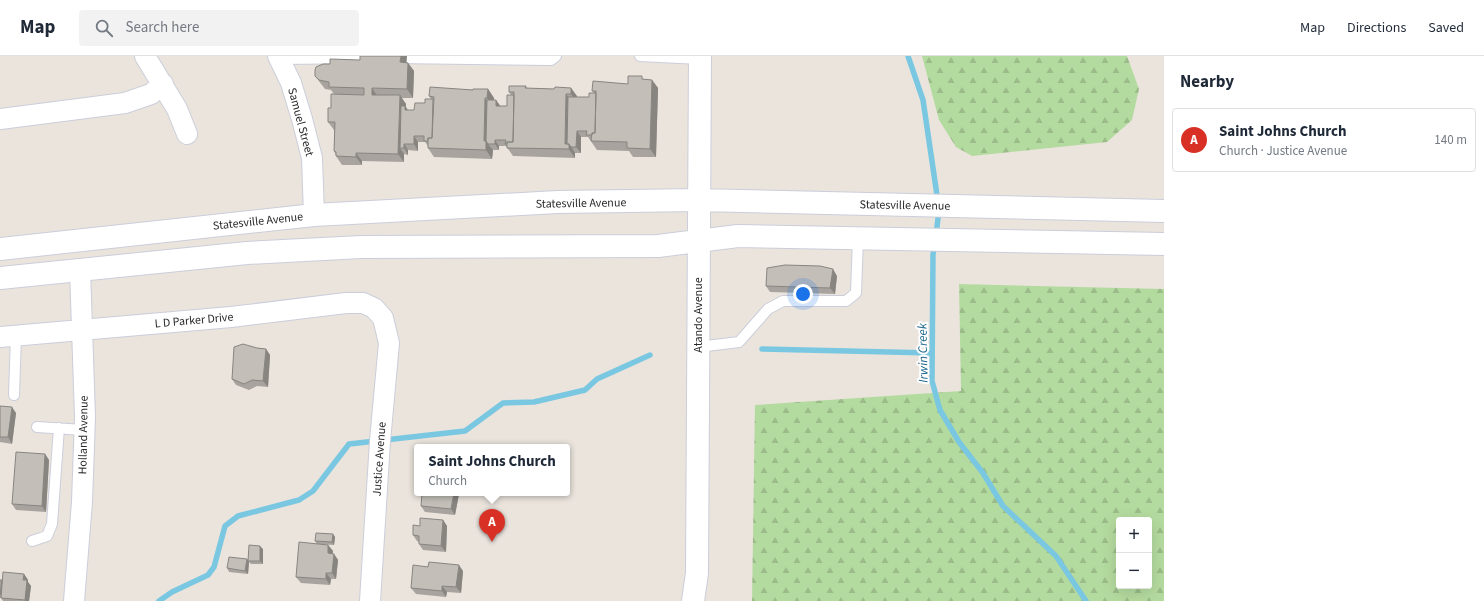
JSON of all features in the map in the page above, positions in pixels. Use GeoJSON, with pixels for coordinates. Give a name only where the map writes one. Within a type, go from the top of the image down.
{"type":"FeatureCollection","features":[{"type":"Feature","properties":{"kind":"main road","name":"Atando Avenue"},"geometry":{"type":"LineString","coordinates":[[693,601],[697,573],[700,57]]}},
{"type":"Feature","properties":{"kind":"main road","name":"Statesville Avenue"},"geometry":{"type":"LineString","coordinates":[[0,249],[314,215],[558,202],[699,200],[1164,211]]}},
{"type":"Feature","properties":{"kind":"main road"},"geometry":{"type":"LineString","coordinates":[[0,278],[247,253],[361,247],[658,246],[738,236],[1164,244]]}},
{"type":"Feature","properties":{"kind":"main road","name":"Atando Avenue"},"geometry":{"type":"LineString","coordinates":[[697,573],[705,601]]}},
{"type":"Feature","properties":{"kind":"street"},"geometry":{"type":"LineString","coordinates":[[145,56],[178,109],[187,134]]}},
{"type":"Feature","properties":{"kind":"street","name":"Samuel Street"},"geometry":{"type":"LineString","coordinates":[[278,57],[290,83],[302,119],[312,158],[314,215]]}},
{"type":"Feature","properties":{"kind":"street"},"geometry":{"type":"LineString","coordinates":[[0,119],[125,103],[151,94],[163,84]]}},
{"type":"Feature","properties":{"kind":"street","name":"Holland Avenue"},"geometry":{"type":"LineString","coordinates":[[74,601],[82,502],[84,430],[80,269]]}},
{"type":"Feature","properties":{"kind":"street","name":"L D Parker Drive"},"geometry":{"type":"LineString","coordinates":[[8,336],[231,317],[346,303],[363,303],[374,308],[383,318]]}},
{"type":"Feature","properties":{"kind":"street","name":"Justice Avenue"},"geometry":{"type":"LineString","coordinates":[[370,601],[381,434],[389,342],[383,318]]}},
{"type":"Feature","properties":{"kind":"lane"},"geometry":{"type":"LineString","coordinates":[[278,57],[308,59],[339,57],[551,60],[556,56]]}},
{"type":"Feature","properties":{"kind":"lane"},"geometry":{"type":"LineString","coordinates":[[640,56],[700,57]]}},
{"type":"Feature","properties":{"kind":"lane"},"geometry":{"type":"LineString","coordinates":[[698,347],[739,342],[768,309],[783,301],[846,301],[856,293],[858,238]]}},
{"type":"Feature","properties":{"kind":"lane"},"geometry":{"type":"LineString","coordinates":[[8,336],[14,396]]}},
{"type":"Feature","properties":{"kind":"lane"},"geometry":{"type":"LineString","coordinates":[[37,427],[84,430]]}},
{"type":"Feature","properties":{"kind":"lane"},"geometry":{"type":"LineString","coordinates":[[32,541],[47,536],[52,524],[59,428]]}},
{"type":"Feature","properties":{"kind":"green space"},"geometry":{"type":"Polygon","coordinates":[[[922,56],[1127,56],[1139,89],[1132,120],[1107,142],[972,156],[956,147],[939,120],[922,56]]]}},
{"type":"Feature","properties":{"kind":"green space"},"geometry":{"type":"Polygon","coordinates":[[[959,284],[1164,289],[1164,601],[752,601],[755,405],[961,391],[959,284]]]}},
{"type":"Feature","properties":{"kind":"building"},"geometry":{"type":"Polygon","coordinates":[[[360,56],[401,56],[400,62],[408,63],[407,89],[372,88],[372,95],[400,95],[398,154],[356,153],[356,157],[336,156],[336,152],[334,151],[335,122],[328,122],[328,108],[331,108],[331,94],[364,95],[364,88],[329,87],[329,82],[319,80],[315,76],[315,70],[316,67],[323,64],[330,64],[330,59],[360,60],[360,56]]]}},
{"type":"Feature","properties":{"kind":"building"},"geometry":{"type":"Polygon","coordinates":[[[628,76],[642,76],[642,79],[652,80],[650,149],[627,148],[627,142],[591,141],[592,133],[595,133],[596,91],[592,91],[593,81],[628,84],[628,76]]]}},
{"type":"Feature","properties":{"kind":"building"},"geometry":{"type":"Polygon","coordinates":[[[509,86],[554,89],[555,87],[571,88],[571,94],[566,94],[565,144],[569,144],[569,149],[507,148],[507,142],[513,142],[514,92],[509,92],[509,86]]]}},
{"type":"Feature","properties":{"kind":"building"},"geometry":{"type":"Polygon","coordinates":[[[430,87],[473,90],[488,89],[487,98],[485,98],[484,141],[486,141],[486,150],[428,148],[428,138],[432,138],[434,97],[429,96],[430,87]]]}},
{"type":"Feature","properties":{"kind":"building"},"geometry":{"type":"Polygon","coordinates":[[[589,93],[596,93],[595,133],[592,133],[592,135],[586,135],[587,131],[577,131],[576,147],[571,147],[567,144],[568,97],[589,97],[589,93]]]}},
{"type":"Feature","properties":{"kind":"building"},"geometry":{"type":"Polygon","coordinates":[[[507,95],[514,95],[513,142],[507,142],[507,144],[505,144],[506,140],[495,140],[495,144],[488,144],[486,141],[487,100],[496,100],[496,106],[507,106],[507,95]]]}},
{"type":"Feature","properties":{"kind":"building"},"geometry":{"type":"Polygon","coordinates":[[[425,99],[433,99],[432,138],[428,138],[428,141],[424,141],[424,136],[414,136],[414,144],[404,144],[404,148],[400,148],[401,106],[405,106],[405,110],[414,110],[415,103],[425,103],[425,99]]]}},
{"type":"Feature","properties":{"kind":"building"},"geometry":{"type":"Polygon","coordinates":[[[785,265],[820,266],[833,269],[830,288],[766,286],[767,268],[785,265]]]}},
{"type":"Feature","properties":{"kind":"building"},"geometry":{"type":"Polygon","coordinates":[[[243,344],[266,349],[263,381],[252,380],[244,384],[232,379],[234,347],[243,344]]]}},
{"type":"Feature","properties":{"kind":"building"},"geometry":{"type":"Polygon","coordinates":[[[0,406],[12,407],[8,437],[0,437],[0,406]]]}},
{"type":"Feature","properties":{"kind":"building"},"geometry":{"type":"Polygon","coordinates":[[[16,452],[45,454],[42,506],[12,504],[16,452]]]}},
{"type":"Feature","properties":{"kind":"building"},"geometry":{"type":"Polygon","coordinates":[[[422,496],[453,496],[451,509],[421,506],[422,496]]]}},
{"type":"Feature","properties":{"kind":"building"},"geometry":{"type":"Polygon","coordinates":[[[420,518],[443,520],[441,546],[419,544],[419,536],[413,535],[413,525],[420,526],[420,518]]]}},
{"type":"Feature","properties":{"kind":"building"},"geometry":{"type":"Polygon","coordinates":[[[316,533],[333,534],[332,542],[315,541],[316,533]]]}},
{"type":"Feature","properties":{"kind":"building"},"geometry":{"type":"Polygon","coordinates":[[[299,542],[328,545],[328,553],[334,554],[332,573],[326,573],[326,579],[296,577],[299,542]]]}},
{"type":"Feature","properties":{"kind":"building"},"geometry":{"type":"Polygon","coordinates":[[[249,545],[260,546],[260,561],[248,561],[249,545]]]}},
{"type":"Feature","properties":{"kind":"building"},"geometry":{"type":"Polygon","coordinates":[[[229,557],[247,559],[245,571],[227,568],[229,557]]]}},
{"type":"Feature","properties":{"kind":"building"},"geometry":{"type":"Polygon","coordinates":[[[429,562],[459,565],[456,587],[442,586],[442,591],[411,588],[413,565],[428,567],[429,562]]]}},
{"type":"Feature","properties":{"kind":"building"},"geometry":{"type":"Polygon","coordinates":[[[3,572],[24,574],[23,580],[27,580],[25,600],[1,598],[3,572]]]}},
{"type":"Feature","properties":{"kind":"building"},"geometry":{"type":"Polygon","coordinates":[[[0,580],[2,580],[0,595],[0,580]]]}},
{"type":"Feature","properties":{"kind":"waterway","name":"Irwin Creek"},"geometry":{"type":"LineString","coordinates":[[908,56],[923,100],[938,202]]}},
{"type":"Feature","properties":{"kind":"waterway","name":"Irwin Creek"},"geometry":{"type":"LineString","coordinates":[[936,235],[939,210]]}},
{"type":"Feature","properties":{"kind":"waterway","name":"Irwin Creek"},"geometry":{"type":"LineString","coordinates":[[935,244],[933,254],[932,381],[940,410],[959,442],[983,473],[1003,506],[1056,556],[1086,601]]}},
{"type":"Feature","properties":{"kind":"waterway"},"geometry":{"type":"LineString","coordinates":[[762,349],[932,353]]}},
{"type":"Feature","properties":{"kind":"waterway"},"geometry":{"type":"LineString","coordinates":[[159,601],[172,592],[208,575],[214,567],[225,526],[238,516],[299,500],[313,491],[349,444],[465,431],[503,403],[534,402],[585,390],[597,379],[650,355]]}},
{"type":"Feature","properties":{"kind":"place","name":"Saint Johns Church"},"geometry":{"type":"Point","coordinates":[492,542]}}]}
